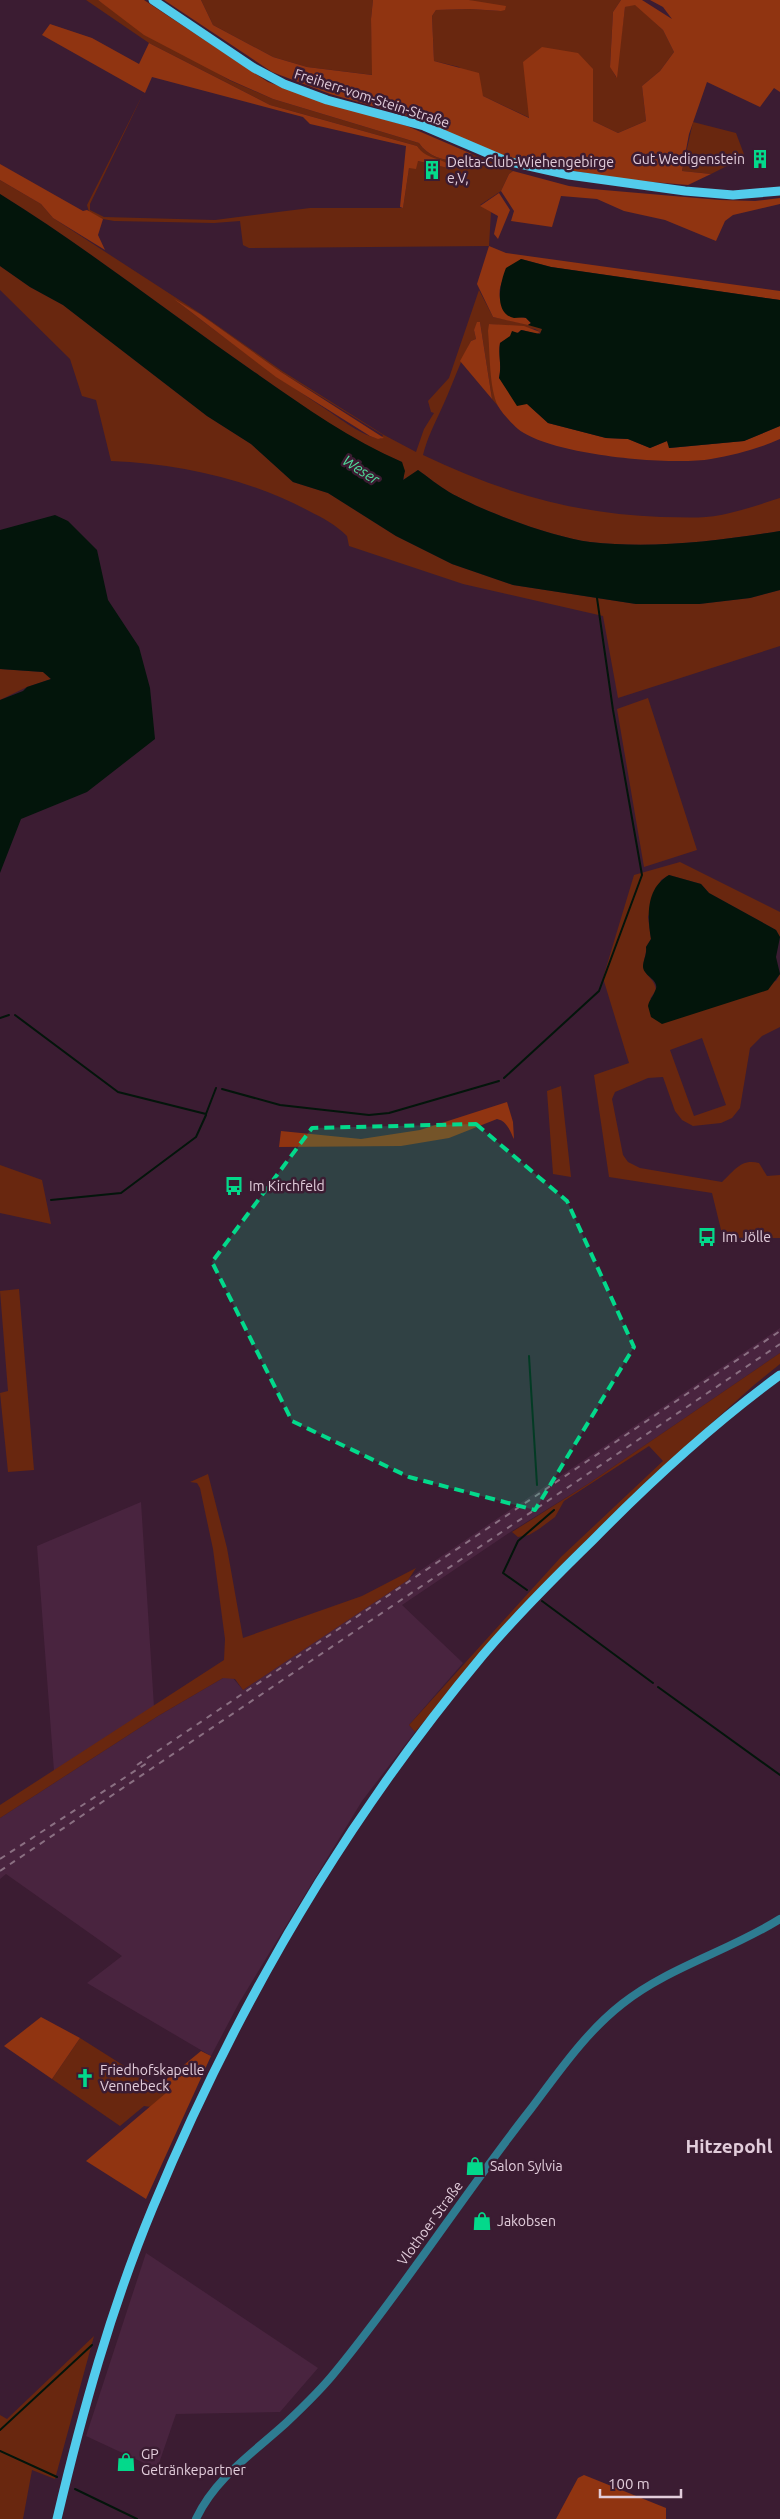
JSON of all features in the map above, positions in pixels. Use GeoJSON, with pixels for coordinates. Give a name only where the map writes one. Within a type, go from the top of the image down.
{"type":"FeatureCollection","features":[{"type":"Feature","properties":{"kind":"main road","name":"Freiherr-vom-Stein-Straße"},"geometry":{"type":"LineString","coordinates":[[153,0],[254,68],[284,84],[327,100],[417,124],[506,161],[569,175],[684,190],[733,195],[780,191]]}},
{"type":"Feature","properties":{"kind":"main road"},"geometry":{"type":"LineString","coordinates":[[57,2519],[79,2427],[97,2368],[152,2209],[213,2072],[254,1994],[332,1861],[406,1753],[485,1652],[626,1506],[704,1436],[780,1375]]}},
{"type":"Feature","properties":{"kind":"street","name":"Vlothoer Straße"},"geometry":{"type":"LineString","coordinates":[[196,2519],[210,2495],[227,2474],[286,2423],[336,2371],[520,2122],[592,2032],[614,2011],[642,1990],[696,1961],[740,1942],[780,1919]]}},
{"type":"Feature","properties":{"kind":"highlighted area"},"geometry":{"type":"Polygon","coordinates":[[[476,1124],[567,1201],[634,1347],[535,1510],[409,1477],[292,1421],[212,1262],[312,1128],[476,1124]]]}},
{"type":"Feature","properties":{"kind":"shaded area"},"geometry":{"type":"Polygon","coordinates":[[[86,0],[98,0],[229,80],[273,99],[419,143],[427,152],[438,158],[463,161],[472,154],[513,171],[509,174],[501,191],[480,205],[491,212],[489,246],[249,248],[243,245],[240,221],[214,223],[114,221],[103,219],[89,212],[87,205],[144,92],[90,204],[90,210],[104,217],[215,220],[310,208],[403,208],[409,168],[418,161],[448,168],[422,154],[417,146],[270,105],[149,43],[86,0]]]}},
{"type":"Feature","properties":{"kind":"shaded area"},"geometry":{"type":"Polygon","coordinates":[[[98,0],[144,0],[268,82],[324,102],[407,126],[472,154],[463,161],[438,158],[427,152],[419,143],[273,99],[230,80],[144,35],[98,0]]]}},
{"type":"Feature","properties":{"kind":"shaded area"},"geometry":{"type":"Polygon","coordinates":[[[164,0],[201,0],[213,25],[273,57],[307,67],[372,75],[371,19],[373,0],[469,0],[506,6],[505,10],[501,11],[470,9],[436,10],[432,16],[434,61],[479,73],[483,96],[529,118],[523,62],[542,47],[578,53],[593,69],[593,121],[618,133],[646,121],[642,86],[660,71],[674,52],[663,30],[635,5],[625,7],[617,78],[610,67],[613,12],[621,0],[642,0],[672,19],[663,7],[650,0],[780,0],[780,92],[774,88],[760,107],[707,82],[689,134],[682,171],[711,174],[688,185],[628,180],[539,165],[510,158],[411,117],[330,94],[272,72],[164,0]]]}},
{"type":"Feature","properties":{"kind":"shaded area"},"geometry":{"type":"Polygon","coordinates":[[[201,0],[373,0],[371,19],[373,75],[307,67],[273,57],[213,25],[201,0]]]}},
{"type":"Feature","properties":{"kind":"shaded area"},"geometry":{"type":"Polygon","coordinates":[[[469,0],[621,0],[613,12],[610,66],[616,77],[625,7],[635,4],[663,30],[674,52],[660,71],[642,86],[646,121],[618,133],[593,121],[593,69],[530,118],[483,96],[459,67],[434,61],[432,16],[436,10],[470,9],[501,11],[469,0]]]}},
{"type":"Feature","properties":{"kind":"shaded area"},"geometry":{"type":"Polygon","coordinates":[[[50,24],[92,38],[139,64],[149,43],[270,105],[417,146],[425,154],[443,161],[451,167],[448,168],[418,161],[416,169],[409,168],[403,208],[400,207],[406,146],[310,124],[303,117],[152,77],[145,93],[42,35],[50,24]]]}},
{"type":"Feature","properties":{"kind":"shaded area"},"geometry":{"type":"Polygon","coordinates":[[[693,122],[736,133],[745,157],[711,174],[682,171],[693,122]]]}},
{"type":"Feature","properties":{"kind":"shaded area"},"geometry":{"type":"Polygon","coordinates":[[[0,164],[83,211],[87,210],[103,219],[98,235],[105,250],[53,218],[41,204],[0,180],[0,164]]]}},
{"type":"Feature","properties":{"kind":"shaded area"},"geometry":{"type":"Polygon","coordinates":[[[513,171],[569,186],[592,189],[720,200],[755,201],[780,198],[780,204],[733,215],[725,221],[716,241],[665,220],[624,211],[597,199],[561,196],[552,227],[511,221],[514,211],[501,191],[509,174],[513,171]]]}},
{"type":"Feature","properties":{"kind":"shaded area"},"geometry":{"type":"Polygon","coordinates":[[[0,180],[41,204],[53,218],[201,314],[282,371],[384,435],[416,452],[424,429],[434,413],[431,412],[428,401],[449,378],[479,290],[493,317],[540,327],[542,332],[537,334],[540,332],[535,329],[489,324],[494,390],[498,406],[492,399],[480,322],[474,330],[476,339],[471,341],[430,433],[423,455],[480,480],[538,499],[568,506],[629,515],[661,517],[714,516],[736,512],[780,498],[780,531],[685,543],[638,545],[590,542],[537,529],[480,507],[449,492],[418,470],[404,480],[402,462],[346,434],[311,411],[66,238],[0,194],[0,180]],[[178,302],[268,370],[344,422],[359,431],[381,439],[383,435],[281,372],[200,314],[178,302]]]}},
{"type":"Feature","properties":{"kind":"shaded area"},"geometry":{"type":"Polygon","coordinates":[[[499,193],[510,210],[498,239],[494,234],[498,216],[480,206],[499,193]]]}},
{"type":"Feature","properties":{"kind":"shaded area"},"geometry":{"type":"Polygon","coordinates":[[[489,246],[506,253],[780,291],[780,300],[551,267],[521,259],[502,281],[500,299],[519,317],[526,318],[531,323],[528,325],[493,317],[477,284],[489,246]]]}},
{"type":"Feature","properties":{"kind":"shaded area"},"geometry":{"type":"Polygon","coordinates":[[[0,266],[30,287],[63,305],[207,416],[251,444],[293,482],[328,493],[396,536],[452,564],[513,585],[636,604],[699,604],[750,598],[780,590],[780,646],[618,698],[603,616],[463,584],[349,546],[347,536],[324,519],[286,500],[238,482],[188,470],[111,461],[96,400],[82,396],[70,359],[0,290],[0,266]]]}},
{"type":"Feature","properties":{"kind":"shaded area"},"geometry":{"type":"Polygon","coordinates":[[[174,299],[200,314],[281,372],[384,438],[378,439],[370,436],[276,377],[174,299]]]}},
{"type":"Feature","properties":{"kind":"shaded area"},"geometry":{"type":"Polygon","coordinates":[[[477,322],[480,322],[492,399],[460,361],[471,341],[476,339],[474,330],[477,322]]]}},
{"type":"Feature","properties":{"kind":"shaded area"},"geometry":{"type":"Polygon","coordinates":[[[489,324],[524,326],[540,332],[537,334],[522,330],[500,343],[499,378],[548,423],[606,438],[628,439],[650,448],[667,441],[670,448],[744,441],[780,426],[780,439],[737,454],[692,461],[668,461],[582,452],[556,446],[534,438],[518,429],[498,406],[491,380],[489,324]]]}},
{"type":"Feature","properties":{"kind":"shaded area"},"geometry":{"type":"Polygon","coordinates":[[[0,669],[43,672],[51,679],[27,687],[0,700],[0,669]]]}},
{"type":"Feature","properties":{"kind":"shaded area"},"geometry":{"type":"Polygon","coordinates":[[[648,698],[697,850],[644,867],[617,709],[648,698]]]}},
{"type":"Feature","properties":{"kind":"shaded area"},"geometry":{"type":"Polygon","coordinates":[[[680,862],[780,912],[780,937],[776,930],[709,893],[701,884],[669,875],[661,880],[648,917],[651,939],[646,947],[644,965],[645,971],[654,983],[656,990],[650,999],[776,981],[780,974],[780,1027],[762,1036],[750,1048],[740,1108],[732,1118],[721,1123],[693,1126],[682,1120],[675,1111],[663,1077],[648,1078],[615,1092],[612,1099],[623,1155],[628,1162],[640,1168],[722,1182],[738,1166],[747,1162],[753,1162],[759,1163],[767,1176],[780,1175],[780,1238],[723,1238],[712,1193],[609,1177],[594,1075],[629,1063],[603,978],[634,875],[680,862]],[[702,1038],[670,1050],[694,1116],[726,1105],[702,1038]]]}},
{"type":"Feature","properties":{"kind":"shaded area"},"geometry":{"type":"Polygon","coordinates":[[[561,1086],[571,1177],[553,1174],[547,1091],[561,1086]]]}},
{"type":"Feature","properties":{"kind":"shaded area"},"geometry":{"type":"Polygon","coordinates":[[[507,1102],[513,1122],[514,1139],[506,1124],[497,1119],[449,1138],[401,1146],[279,1147],[281,1131],[361,1139],[420,1130],[507,1102]]]}},
{"type":"Feature","properties":{"kind":"shaded area"},"geometry":{"type":"Polygon","coordinates":[[[0,1165],[42,1180],[51,1224],[0,1213],[0,1165]]]}},
{"type":"Feature","properties":{"kind":"shaded area"},"geometry":{"type":"Polygon","coordinates":[[[19,1289],[34,1470],[8,1472],[0,1393],[8,1391],[0,1291],[19,1289]]]}},
{"type":"Feature","properties":{"kind":"shaded area"},"geometry":{"type":"Polygon","coordinates":[[[780,1328],[780,1353],[588,1484],[512,1531],[402,1605],[463,1663],[409,1725],[415,1732],[362,1801],[239,2003],[211,2056],[87,1983],[122,1956],[6,1874],[0,1879],[0,1818],[158,1716],[223,1678],[232,1677],[243,1690],[780,1328]]]}},
{"type":"Feature","properties":{"kind":"shaded area"},"geometry":{"type":"Polygon","coordinates":[[[780,1353],[780,1364],[666,1464],[565,1561],[415,1732],[409,1725],[561,1557],[663,1461],[649,1446],[564,1501],[555,1517],[539,1529],[529,1535],[518,1537],[512,1532],[588,1484],[780,1353]]]}},
{"type":"Feature","properties":{"kind":"shaded area"},"geometry":{"type":"Polygon","coordinates":[[[208,1474],[227,1548],[243,1638],[362,1596],[416,1568],[408,1580],[243,1690],[235,1679],[223,1678],[158,1716],[0,1818],[0,1805],[224,1660],[225,1639],[213,1549],[200,1488],[197,1483],[190,1482],[208,1474]]]}},
{"type":"Feature","properties":{"kind":"shaded area"},"geometry":{"type":"Polygon","coordinates":[[[141,1502],[154,1707],[54,1771],[37,1546],[141,1502]]]}},
{"type":"Feature","properties":{"kind":"shaded area"},"geometry":{"type":"Polygon","coordinates":[[[41,2017],[80,2038],[52,2079],[4,2046],[41,2017]]]}},
{"type":"Feature","properties":{"kind":"shaded area"},"geometry":{"type":"Polygon","coordinates":[[[80,2038],[167,2093],[151,2107],[144,2106],[120,2126],[52,2079],[80,2038]]]}},
{"type":"Feature","properties":{"kind":"shaded area"},"geometry":{"type":"Polygon","coordinates":[[[201,2051],[211,2056],[146,2199],[86,2161],[166,2093],[157,2087],[201,2051]]]}},
{"type":"Feature","properties":{"kind":"shaded area"},"geometry":{"type":"Polygon","coordinates":[[[146,2253],[318,2368],[280,2412],[176,2414],[157,2469],[86,2436],[146,2253]]]}},
{"type":"Feature","properties":{"kind":"shaded area"},"geometry":{"type":"Polygon","coordinates":[[[94,2336],[55,2479],[32,2470],[23,2519],[0,2519],[0,2415],[7,2419],[94,2336]]]}},
{"type":"Feature","properties":{"kind":"shaded area"},"geometry":{"type":"Polygon","coordinates":[[[584,2475],[666,2508],[666,2519],[556,2519],[578,2478],[584,2475]]]}},
{"type":"Feature","properties":{"kind":"water","name":"Weser"},"geometry":{"type":"Polygon","coordinates":[[[0,194],[33,215],[312,411],[347,434],[402,462],[405,471],[403,480],[418,470],[449,492],[480,507],[537,529],[590,542],[638,545],[685,543],[780,531],[780,590],[750,598],[699,604],[636,604],[513,585],[452,564],[396,536],[328,493],[293,482],[251,444],[207,416],[63,305],[30,287],[0,266],[0,194]]]}},
{"type":"Feature","properties":{"kind":"water"},"geometry":{"type":"Polygon","coordinates":[[[521,259],[551,267],[780,300],[780,426],[744,441],[669,448],[667,441],[650,448],[628,439],[606,438],[548,423],[527,404],[517,406],[499,378],[500,343],[510,336],[512,331],[518,333],[521,330],[540,334],[542,329],[528,325],[531,323],[526,318],[514,318],[507,315],[500,303],[502,280],[506,268],[521,259]]]}},
{"type":"Feature","properties":{"kind":"water"},"geometry":{"type":"Polygon","coordinates":[[[55,515],[68,521],[97,550],[108,600],[139,647],[150,688],[155,739],[87,792],[21,819],[0,873],[0,700],[23,691],[27,687],[51,679],[43,672],[0,669],[0,530],[55,515]]]}},
{"type":"Feature","properties":{"kind":"water"},"geometry":{"type":"Polygon","coordinates":[[[669,875],[701,884],[709,893],[776,930],[780,937],[776,957],[780,974],[768,990],[662,1024],[651,1017],[648,1006],[656,984],[643,967],[646,947],[651,939],[650,903],[656,887],[669,875]]]}},
{"type":"Feature","properties":{"kind":"waterway"},"geometry":{"type":"LineString","coordinates":[[504,1078],[599,991],[642,875],[613,710],[597,598]]}},
{"type":"Feature","properties":{"kind":"waterway"},"geometry":{"type":"LineString","coordinates":[[0,1018],[9,1015]]}},
{"type":"Feature","properties":{"kind":"waterway"},"geometry":{"type":"LineString","coordinates":[[15,1015],[118,1092],[206,1114],[216,1088]]}},
{"type":"Feature","properties":{"kind":"waterway"},"geometry":{"type":"LineString","coordinates":[[222,1089],[280,1105],[369,1115],[389,1113],[499,1081]]}},
{"type":"Feature","properties":{"kind":"waterway"},"geometry":{"type":"LineString","coordinates":[[51,1200],[121,1193],[196,1137],[206,1115]]}},
{"type":"Feature","properties":{"kind":"waterway"},"geometry":{"type":"LineString","coordinates":[[529,1356],[537,1485]]}},
{"type":"Feature","properties":{"kind":"waterway"},"geometry":{"type":"LineString","coordinates":[[527,1590],[503,1573],[518,1541],[554,1510]]}},
{"type":"Feature","properties":{"kind":"waterway"},"geometry":{"type":"LineString","coordinates":[[542,1601],[653,1683]]}},
{"type":"Feature","properties":{"kind":"waterway"},"geometry":{"type":"LineString","coordinates":[[658,1687],[780,1775]]}},
{"type":"Feature","properties":{"kind":"waterway"},"geometry":{"type":"LineString","coordinates":[[0,2430],[92,2345]]}},
{"type":"Feature","properties":{"kind":"waterway"},"geometry":{"type":"LineString","coordinates":[[0,2451],[57,2477]]}},
{"type":"Feature","properties":{"kind":"waterway"},"geometry":{"type":"LineString","coordinates":[[75,2489],[137,2519]]}},
{"type":"Feature","properties":{"kind":"railway"},"geometry":{"type":"LineString","coordinates":[[137,1765],[780,1331]]}},
{"type":"Feature","properties":{"kind":"railway"},"geometry":{"type":"LineString","coordinates":[[0,1871],[780,1344]]}},
{"type":"Feature","properties":{"kind":"railway"},"geometry":{"type":"LineString","coordinates":[[0,1859],[147,1763]]}},
{"type":"Feature","properties":{"kind":"place","name":"Gut Wedigenstein"},"geometry":{"type":"Point","coordinates":[760,159]}},
{"type":"Feature","properties":{"kind":"place","name":"Delta-Club-Wiehengebirge e,V,"},"geometry":{"type":"Point","coordinates":[432,170]}},
{"type":"Feature","properties":{"kind":"place","name":"Im Kirchfeld"},"geometry":{"type":"Point","coordinates":[234,1186]}},
{"type":"Feature","properties":{"kind":"place","name":"Im Jölle"},"geometry":{"type":"Point","coordinates":[707,1237]}},
{"type":"Feature","properties":{"kind":"place","name":"Friedhofskapelle Vennebeck"},"geometry":{"type":"Point","coordinates":[85,2078]}},
{"type":"Feature","properties":{"kind":"place","name":"Salon Sylvia"},"geometry":{"type":"Point","coordinates":[475,2166]}},
{"type":"Feature","properties":{"kind":"place","name":"Jakobsen"},"geometry":{"type":"Point","coordinates":[482,2221]}},
{"type":"Feature","properties":{"kind":"place","name":"GP Getränkepartner"},"geometry":{"type":"Point","coordinates":[126,2462]}},
{"type":"Feature","properties":{"kind":"district","name":"Hitzepohl"},"geometry":{"type":"Point","coordinates":[729,2146]}}]}
